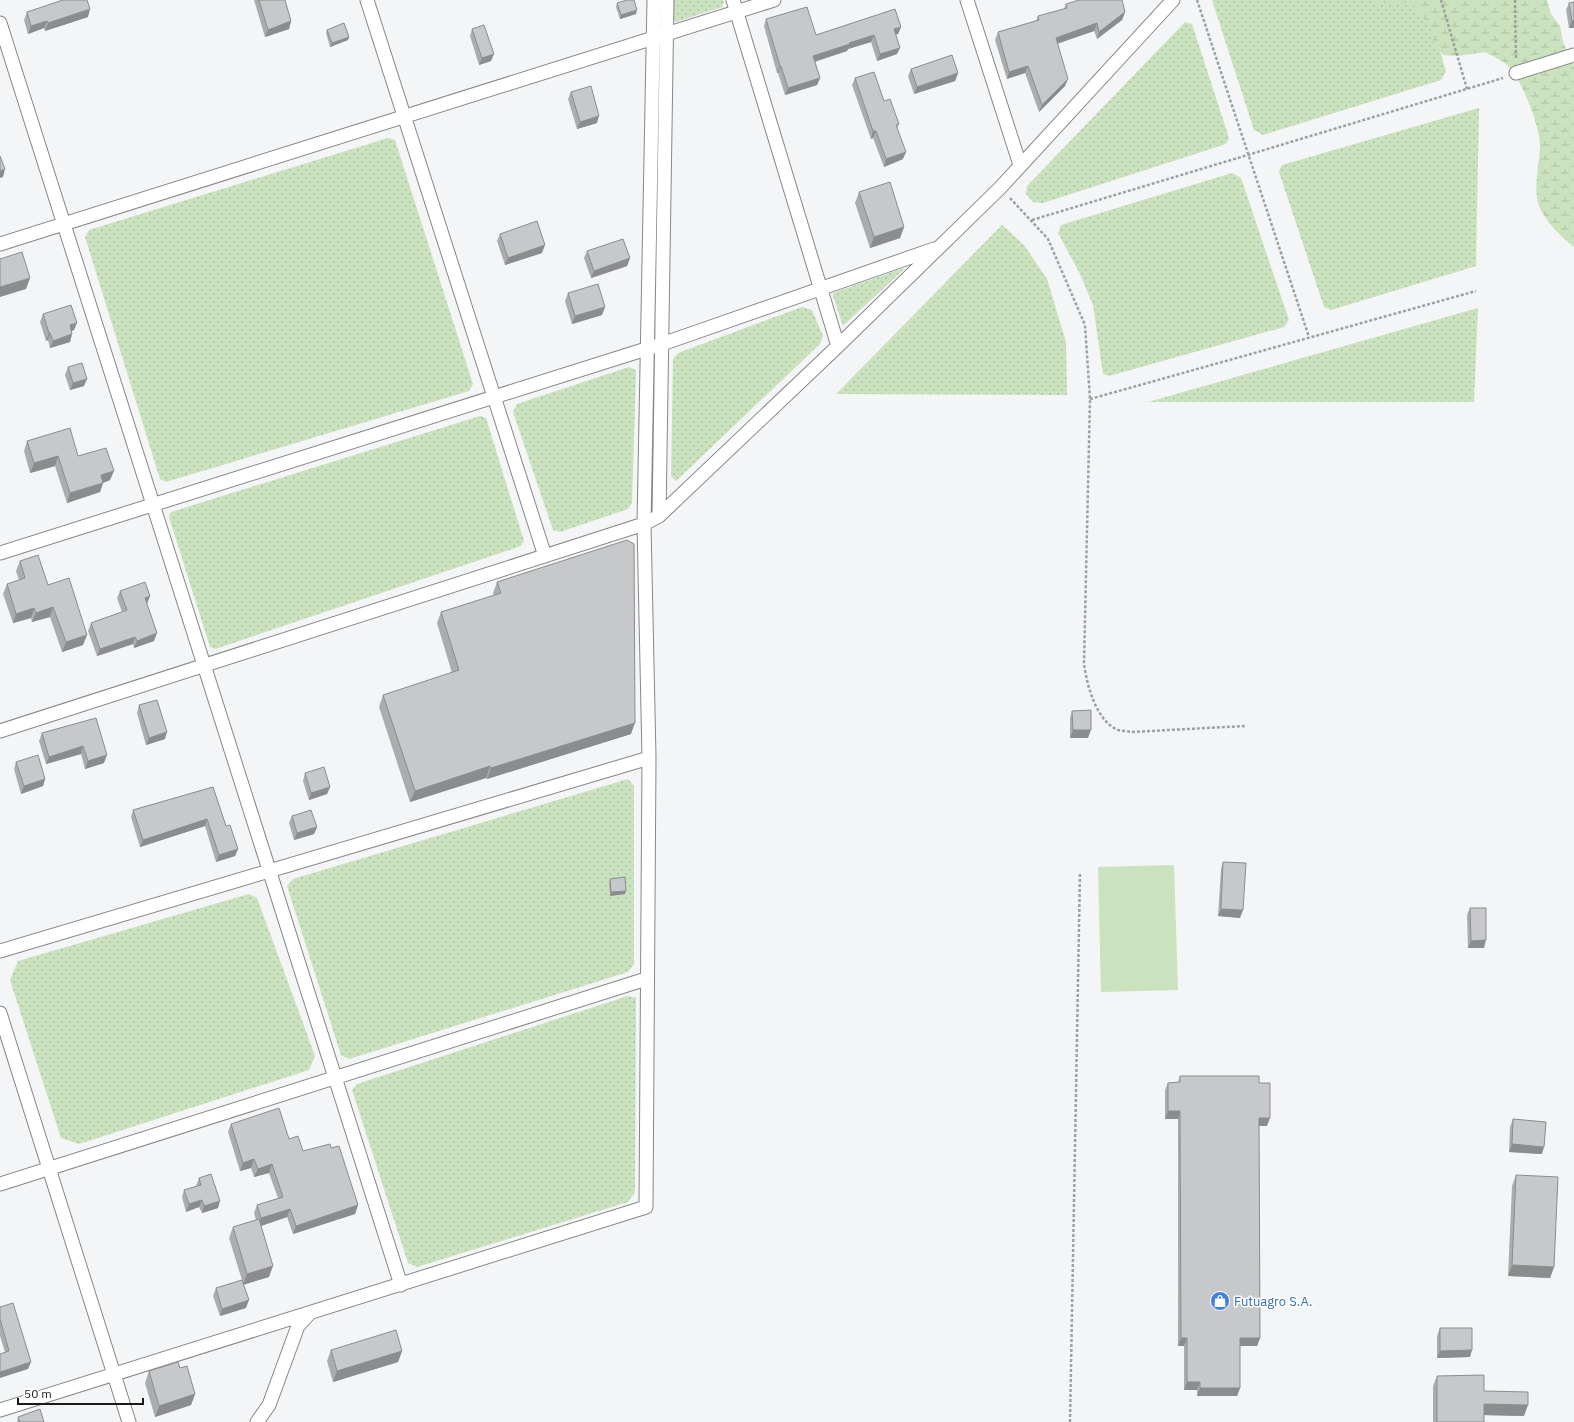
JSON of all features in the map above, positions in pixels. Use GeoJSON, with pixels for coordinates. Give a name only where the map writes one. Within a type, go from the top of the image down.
{"type":"FeatureCollection","features":[{"type":"Feature","properties":{"kind":"street"},"geometry":{"type":"LineString","coordinates":[[366,0],[545,556]]}},
{"type":"Feature","properties":{"kind":"street"},"geometry":{"type":"LineString","coordinates":[[654,0],[660,37],[662,344],[659,516]]}},
{"type":"Feature","properties":{"kind":"street"},"geometry":{"type":"LineString","coordinates":[[0,1410],[646,1208],[646,978],[649,758],[644,524],[648,349],[660,37],[666,0]]}},
{"type":"Feature","properties":{"kind":"street"},"geometry":{"type":"LineString","coordinates":[[0,244],[660,37],[735,6],[774,0]]}},
{"type":"Feature","properties":{"kind":"street"},"geometry":{"type":"LineString","coordinates":[[967,0],[1020,165]]}},
{"type":"Feature","properties":{"kind":"street"},"geometry":{"type":"LineString","coordinates":[[0,731],[644,524],[659,516],[838,346],[1000,188],[1172,0]]}},
{"type":"Feature","properties":{"kind":"street"},"geometry":{"type":"LineString","coordinates":[[735,6],[838,346]]}},
{"type":"Feature","properties":{"kind":"street"},"geometry":{"type":"LineString","coordinates":[[0,23],[401,1284]]}},
{"type":"Feature","properties":{"kind":"street"},"geometry":{"type":"LineString","coordinates":[[1516,74],[1574,55]]}},
{"type":"Feature","properties":{"kind":"street"},"geometry":{"type":"LineString","coordinates":[[0,553],[648,349],[939,247]]}},
{"type":"Feature","properties":{"kind":"street"},"geometry":{"type":"LineString","coordinates":[[0,951],[649,758]]}},
{"type":"Feature","properties":{"kind":"street"},"geometry":{"type":"LineString","coordinates":[[0,1184],[646,978]]}},
{"type":"Feature","properties":{"kind":"street"},"geometry":{"type":"LineString","coordinates":[[0,1013],[129,1422]]}},
{"type":"Feature","properties":{"kind":"street"},"geometry":{"type":"LineString","coordinates":[[257,1422],[269,1405],[298,1326],[311,1312]]}},
{"type":"Feature","properties":{"kind":"path"},"geometry":{"type":"LineString","coordinates":[[1197,0],[1308,337]]}},
{"type":"Feature","properties":{"kind":"path"},"geometry":{"type":"LineString","coordinates":[[1441,0],[1467,89]]}},
{"type":"Feature","properties":{"kind":"path"},"geometry":{"type":"LineString","coordinates":[[1032,220],[1516,74],[1515,0]]}},
{"type":"Feature","properties":{"kind":"path"},"geometry":{"type":"LineString","coordinates":[[1000,188],[1032,220],[1048,239],[1085,325],[1090,399],[1084,664],[1089,689],[1095,704],[1105,720],[1118,730],[1130,732],[1245,726]]}},
{"type":"Feature","properties":{"kind":"path"},"geometry":{"type":"LineString","coordinates":[[1090,399],[1476,291]]}},
{"type":"Feature","properties":{"kind":"path"},"geometry":{"type":"LineString","coordinates":[[1070,1422],[1080,872]]}},
{"type":"Feature","properties":{"kind":"green space"},"geometry":{"type":"Polygon","coordinates":[[[674,0],[723,0],[724,3],[722,7],[676,22],[674,20],[674,0]]]}},
{"type":"Feature","properties":{"kind":"green space"},"geometry":{"type":"Polygon","coordinates":[[[1212,0],[1426,0],[1446,72],[1441,80],[1263,135],[1254,130],[1212,0]]]}},
{"type":"Feature","properties":{"kind":"green space"},"geometry":{"type":"Polygon","coordinates":[[[1373,0],[1547,0],[1551,14],[1560,26],[1563,42],[1574,65],[1574,247],[1554,228],[1545,217],[1539,206],[1536,192],[1540,148],[1537,129],[1525,93],[1508,66],[1485,52],[1457,56],[1443,55],[1434,42],[1430,27],[1412,3],[1397,2],[1372,5],[1373,0]]]}},
{"type":"Feature","properties":{"kind":"green space"},"geometry":{"type":"Polygon","coordinates":[[[1185,22],[1192,24],[1229,138],[1226,144],[1043,203],[1033,202],[1026,194],[1027,186],[1185,22]]]}},
{"type":"Feature","properties":{"kind":"green space"},"geometry":{"type":"Polygon","coordinates":[[[1479,108],[1476,266],[1331,310],[1324,307],[1279,172],[1282,165],[1479,108]]]}},
{"type":"Feature","properties":{"kind":"green space"},"geometry":{"type":"Polygon","coordinates":[[[388,138],[395,140],[473,384],[469,391],[166,482],[160,479],[85,237],[89,230],[388,138]]]}},
{"type":"Feature","properties":{"kind":"green space"},"geometry":{"type":"Polygon","coordinates":[[[1232,173],[1241,178],[1289,320],[1284,327],[1109,376],[1103,374],[1093,305],[1080,274],[1058,233],[1061,225],[1232,173]]]}},
{"type":"Feature","properties":{"kind":"green space"},"geometry":{"type":"Polygon","coordinates":[[[1002,225],[1024,245],[1047,279],[1066,342],[1067,395],[836,394],[1002,225]]]}},
{"type":"Feature","properties":{"kind":"green space"},"geometry":{"type":"Polygon","coordinates":[[[904,269],[843,326],[833,293],[904,269]]]}},
{"type":"Feature","properties":{"kind":"green space"},"geometry":{"type":"Polygon","coordinates":[[[802,307],[812,310],[823,336],[820,344],[676,481],[671,476],[673,359],[678,353],[802,307]]]}},
{"type":"Feature","properties":{"kind":"green space"},"geometry":{"type":"Polygon","coordinates":[[[1478,308],[1474,402],[1148,402],[1478,308]]]}},
{"type":"Feature","properties":{"kind":"green space"},"geometry":{"type":"Polygon","coordinates":[[[653,363],[655,363],[654,494],[651,494],[653,363]]]}},
{"type":"Feature","properties":{"kind":"green space"},"geometry":{"type":"Polygon","coordinates":[[[629,367],[636,370],[632,503],[628,509],[560,532],[553,530],[513,412],[517,404],[629,367]]]}},
{"type":"Feature","properties":{"kind":"green space"},"geometry":{"type":"Polygon","coordinates":[[[480,416],[486,418],[524,541],[521,546],[215,649],[210,647],[169,517],[171,512],[480,416]]]}},
{"type":"Feature","properties":{"kind":"green space"},"geometry":{"type":"Polygon","coordinates":[[[628,779],[634,786],[634,964],[628,972],[349,1059],[341,1055],[287,886],[293,879],[628,779]]]}},
{"type":"Feature","properties":{"kind":"green space"},"geometry":{"type":"Polygon","coordinates":[[[1174,865],[1178,990],[1101,992],[1098,867],[1174,865]]]}},
{"type":"Feature","properties":{"kind":"green space"},"geometry":{"type":"Polygon","coordinates":[[[249,894],[257,898],[315,1056],[309,1070],[79,1144],[61,1138],[10,980],[18,961],[249,894]]]}},
{"type":"Feature","properties":{"kind":"green space"},"geometry":{"type":"Polygon","coordinates":[[[628,996],[636,998],[635,1192],[628,1202],[417,1267],[408,1263],[352,1090],[357,1084],[628,996]]]}},
{"type":"Feature","properties":{"kind":"building"},"geometry":{"type":"Polygon","coordinates":[[[63,0],[87,0],[90,9],[48,23],[47,21],[31,26],[27,12],[63,0]]]}},
{"type":"Feature","properties":{"kind":"building"},"geometry":{"type":"Polygon","coordinates":[[[259,0],[285,0],[291,21],[268,30],[259,0]]]}},
{"type":"Feature","properties":{"kind":"building"},"geometry":{"type":"Polygon","coordinates":[[[627,0],[634,0],[637,10],[621,15],[617,3],[627,0]]]}},
{"type":"Feature","properties":{"kind":"building"},"geometry":{"type":"Polygon","coordinates":[[[1079,0],[1122,0],[1125,12],[1099,32],[1097,23],[1056,38],[1068,79],[1042,105],[1028,66],[1009,72],[998,32],[1039,20],[1038,16],[1067,8],[1066,4],[1079,0]]]}},
{"type":"Feature","properties":{"kind":"building"},"geometry":{"type":"Polygon","coordinates":[[[1574,2],[1574,21],[1572,21],[1569,3],[1574,2]]]}},
{"type":"Feature","properties":{"kind":"building"},"geometry":{"type":"Polygon","coordinates":[[[807,7],[816,35],[895,9],[901,27],[894,29],[900,48],[880,54],[874,35],[849,43],[850,44],[813,56],[820,78],[788,88],[766,19],[807,7]]]}},
{"type":"Feature","properties":{"kind":"building"},"geometry":{"type":"Polygon","coordinates":[[[344,23],[349,37],[332,43],[327,30],[344,23]]]}},
{"type":"Feature","properties":{"kind":"building"},"geometry":{"type":"Polygon","coordinates":[[[484,25],[494,54],[482,58],[472,29],[484,25]]]}},
{"type":"Feature","properties":{"kind":"building"},"geometry":{"type":"Polygon","coordinates":[[[952,55],[958,73],[917,87],[911,69],[952,55]]]}},
{"type":"Feature","properties":{"kind":"building"},"geometry":{"type":"Polygon","coordinates":[[[874,72],[884,101],[890,99],[899,124],[896,125],[906,152],[886,159],[876,131],[873,131],[855,78],[874,72]]]}},
{"type":"Feature","properties":{"kind":"building"},"geometry":{"type":"Polygon","coordinates":[[[591,86],[599,116],[580,122],[571,92],[591,86]]]}},
{"type":"Feature","properties":{"kind":"building"},"geometry":{"type":"Polygon","coordinates":[[[0,156],[5,169],[0,171],[0,156]]]}},
{"type":"Feature","properties":{"kind":"building"},"geometry":{"type":"Polygon","coordinates":[[[890,182],[904,227],[874,237],[859,192],[890,182]]]}},
{"type":"Feature","properties":{"kind":"building"},"geometry":{"type":"Polygon","coordinates":[[[537,221],[545,245],[508,258],[500,234],[537,221]]]}},
{"type":"Feature","properties":{"kind":"building"},"geometry":{"type":"Polygon","coordinates":[[[623,239],[630,258],[594,271],[587,251],[623,239]]]}},
{"type":"Feature","properties":{"kind":"building"},"geometry":{"type":"Polygon","coordinates":[[[22,252],[30,278],[0,287],[0,259],[22,252]]]}},
{"type":"Feature","properties":{"kind":"building"},"geometry":{"type":"Polygon","coordinates":[[[598,284],[605,307],[575,316],[568,293],[598,284]]]}},
{"type":"Feature","properties":{"kind":"building"},"geometry":{"type":"Polygon","coordinates":[[[71,305],[77,323],[70,325],[72,334],[53,341],[43,314],[71,305]]]}},
{"type":"Feature","properties":{"kind":"building"},"geometry":{"type":"Polygon","coordinates":[[[82,363],[87,379],[73,383],[68,367],[82,363]]]}},
{"type":"Feature","properties":{"kind":"building"},"geometry":{"type":"Polygon","coordinates":[[[70,428],[78,456],[106,448],[114,471],[101,475],[103,483],[70,493],[58,456],[34,463],[27,441],[70,428]]]}},
{"type":"Feature","properties":{"kind":"building"},"geometry":{"type":"Polygon","coordinates":[[[627,540],[634,544],[635,723],[491,768],[490,766],[415,791],[383,695],[459,670],[441,612],[501,593],[497,582],[627,540]]]}},
{"type":"Feature","properties":{"kind":"building"},"geometry":{"type":"Polygon","coordinates":[[[38,555],[48,585],[69,578],[87,635],[66,642],[53,607],[36,613],[34,608],[16,614],[7,584],[25,578],[20,561],[38,555]]]}},
{"type":"Feature","properties":{"kind":"building"},"geometry":{"type":"Polygon","coordinates":[[[145,582],[150,596],[145,598],[157,633],[137,641],[135,637],[100,649],[91,623],[127,610],[120,591],[145,582]]]}},
{"type":"Feature","properties":{"kind":"building"},"geometry":{"type":"Polygon","coordinates":[[[157,700],[167,732],[149,738],[139,705],[157,700]]]}},
{"type":"Feature","properties":{"kind":"building"},"geometry":{"type":"Polygon","coordinates":[[[1091,710],[1091,730],[1073,730],[1072,711],[1091,710]]]}},
{"type":"Feature","properties":{"kind":"building"},"geometry":{"type":"Polygon","coordinates":[[[96,718],[107,755],[88,761],[83,746],[49,757],[42,733],[96,718]]]}},
{"type":"Feature","properties":{"kind":"building"},"geometry":{"type":"Polygon","coordinates":[[[38,755],[45,779],[24,786],[16,762],[38,755]]]}},
{"type":"Feature","properties":{"kind":"building"},"geometry":{"type":"Polygon","coordinates":[[[324,767],[330,787],[311,793],[305,773],[324,767]]]}},
{"type":"Feature","properties":{"kind":"building"},"geometry":{"type":"Polygon","coordinates":[[[213,787],[226,826],[230,825],[238,849],[219,855],[207,819],[143,840],[133,810],[213,787]]]}},
{"type":"Feature","properties":{"kind":"building"},"geometry":{"type":"Polygon","coordinates":[[[311,810],[317,827],[297,833],[292,816],[311,810]]]}},
{"type":"Feature","properties":{"kind":"building"},"geometry":{"type":"Polygon","coordinates":[[[1223,862],[1246,863],[1243,910],[1221,909],[1223,862]]]}},
{"type":"Feature","properties":{"kind":"building"},"geometry":{"type":"Polygon","coordinates":[[[625,877],[626,891],[611,892],[610,879],[625,877]]]}},
{"type":"Feature","properties":{"kind":"building"},"geometry":{"type":"Polygon","coordinates":[[[1470,908],[1486,908],[1486,940],[1471,941],[1470,908]]]}},
{"type":"Feature","properties":{"kind":"building"},"geometry":{"type":"Polygon","coordinates":[[[1180,1076],[1259,1076],[1259,1083],[1270,1083],[1270,1118],[1259,1118],[1260,1338],[1240,1338],[1240,1388],[1200,1388],[1200,1382],[1187,1382],[1187,1338],[1181,1338],[1180,1111],[1168,1111],[1168,1083],[1180,1082],[1180,1076]]]}},
{"type":"Feature","properties":{"kind":"building"},"geometry":{"type":"Polygon","coordinates":[[[279,1108],[289,1139],[298,1136],[303,1151],[330,1144],[331,1148],[339,1146],[358,1205],[296,1226],[290,1209],[261,1218],[257,1205],[283,1197],[272,1164],[258,1169],[254,1159],[243,1163],[231,1124],[279,1108]]]}},
{"type":"Feature","properties":{"kind":"building"},"geometry":{"type":"Polygon","coordinates":[[[1513,1119],[1546,1122],[1544,1147],[1512,1144],[1513,1119]]]}},
{"type":"Feature","properties":{"kind":"building"},"geometry":{"type":"Polygon","coordinates":[[[211,1174],[220,1201],[204,1206],[202,1200],[189,1204],[184,1190],[201,1185],[199,1178],[211,1174]]]}},
{"type":"Feature","properties":{"kind":"building"},"geometry":{"type":"Polygon","coordinates":[[[1516,1175],[1558,1177],[1554,1267],[1512,1265],[1516,1175]]]}},
{"type":"Feature","properties":{"kind":"building"},"geometry":{"type":"Polygon","coordinates":[[[259,1219],[273,1266],[247,1274],[233,1227],[259,1219]]]}},
{"type":"Feature","properties":{"kind":"building"},"geometry":{"type":"Polygon","coordinates":[[[242,1280],[249,1300],[222,1309],[216,1288],[242,1280]]]}},
{"type":"Feature","properties":{"kind":"building"},"geometry":{"type":"Polygon","coordinates":[[[13,1303],[31,1362],[0,1372],[0,1354],[9,1351],[0,1319],[0,1307],[13,1303]]]}},
{"type":"Feature","properties":{"kind":"building"},"geometry":{"type":"Polygon","coordinates":[[[1440,1328],[1472,1328],[1472,1350],[1440,1351],[1440,1328]]]}},
{"type":"Feature","properties":{"kind":"building"},"geometry":{"type":"Polygon","coordinates":[[[396,1330],[402,1351],[337,1371],[331,1350],[396,1330]]]}},
{"type":"Feature","properties":{"kind":"building"},"geometry":{"type":"Polygon","coordinates":[[[178,1362],[180,1368],[187,1366],[195,1394],[159,1406],[149,1371],[178,1362]]]}},
{"type":"Feature","properties":{"kind":"building"},"geometry":{"type":"Polygon","coordinates":[[[1484,1375],[1484,1391],[1528,1392],[1528,1405],[1484,1404],[1484,1422],[1437,1422],[1437,1376],[1484,1375]]]}},
{"type":"Feature","properties":{"kind":"building"},"geometry":{"type":"Polygon","coordinates":[[[40,1409],[44,1422],[20,1422],[18,1417],[40,1409]]]}},
{"type":"Feature","properties":{"kind":"place","name":"Futuagro S.A."},"geometry":{"type":"Point","coordinates":[1220,1301]}}]}
